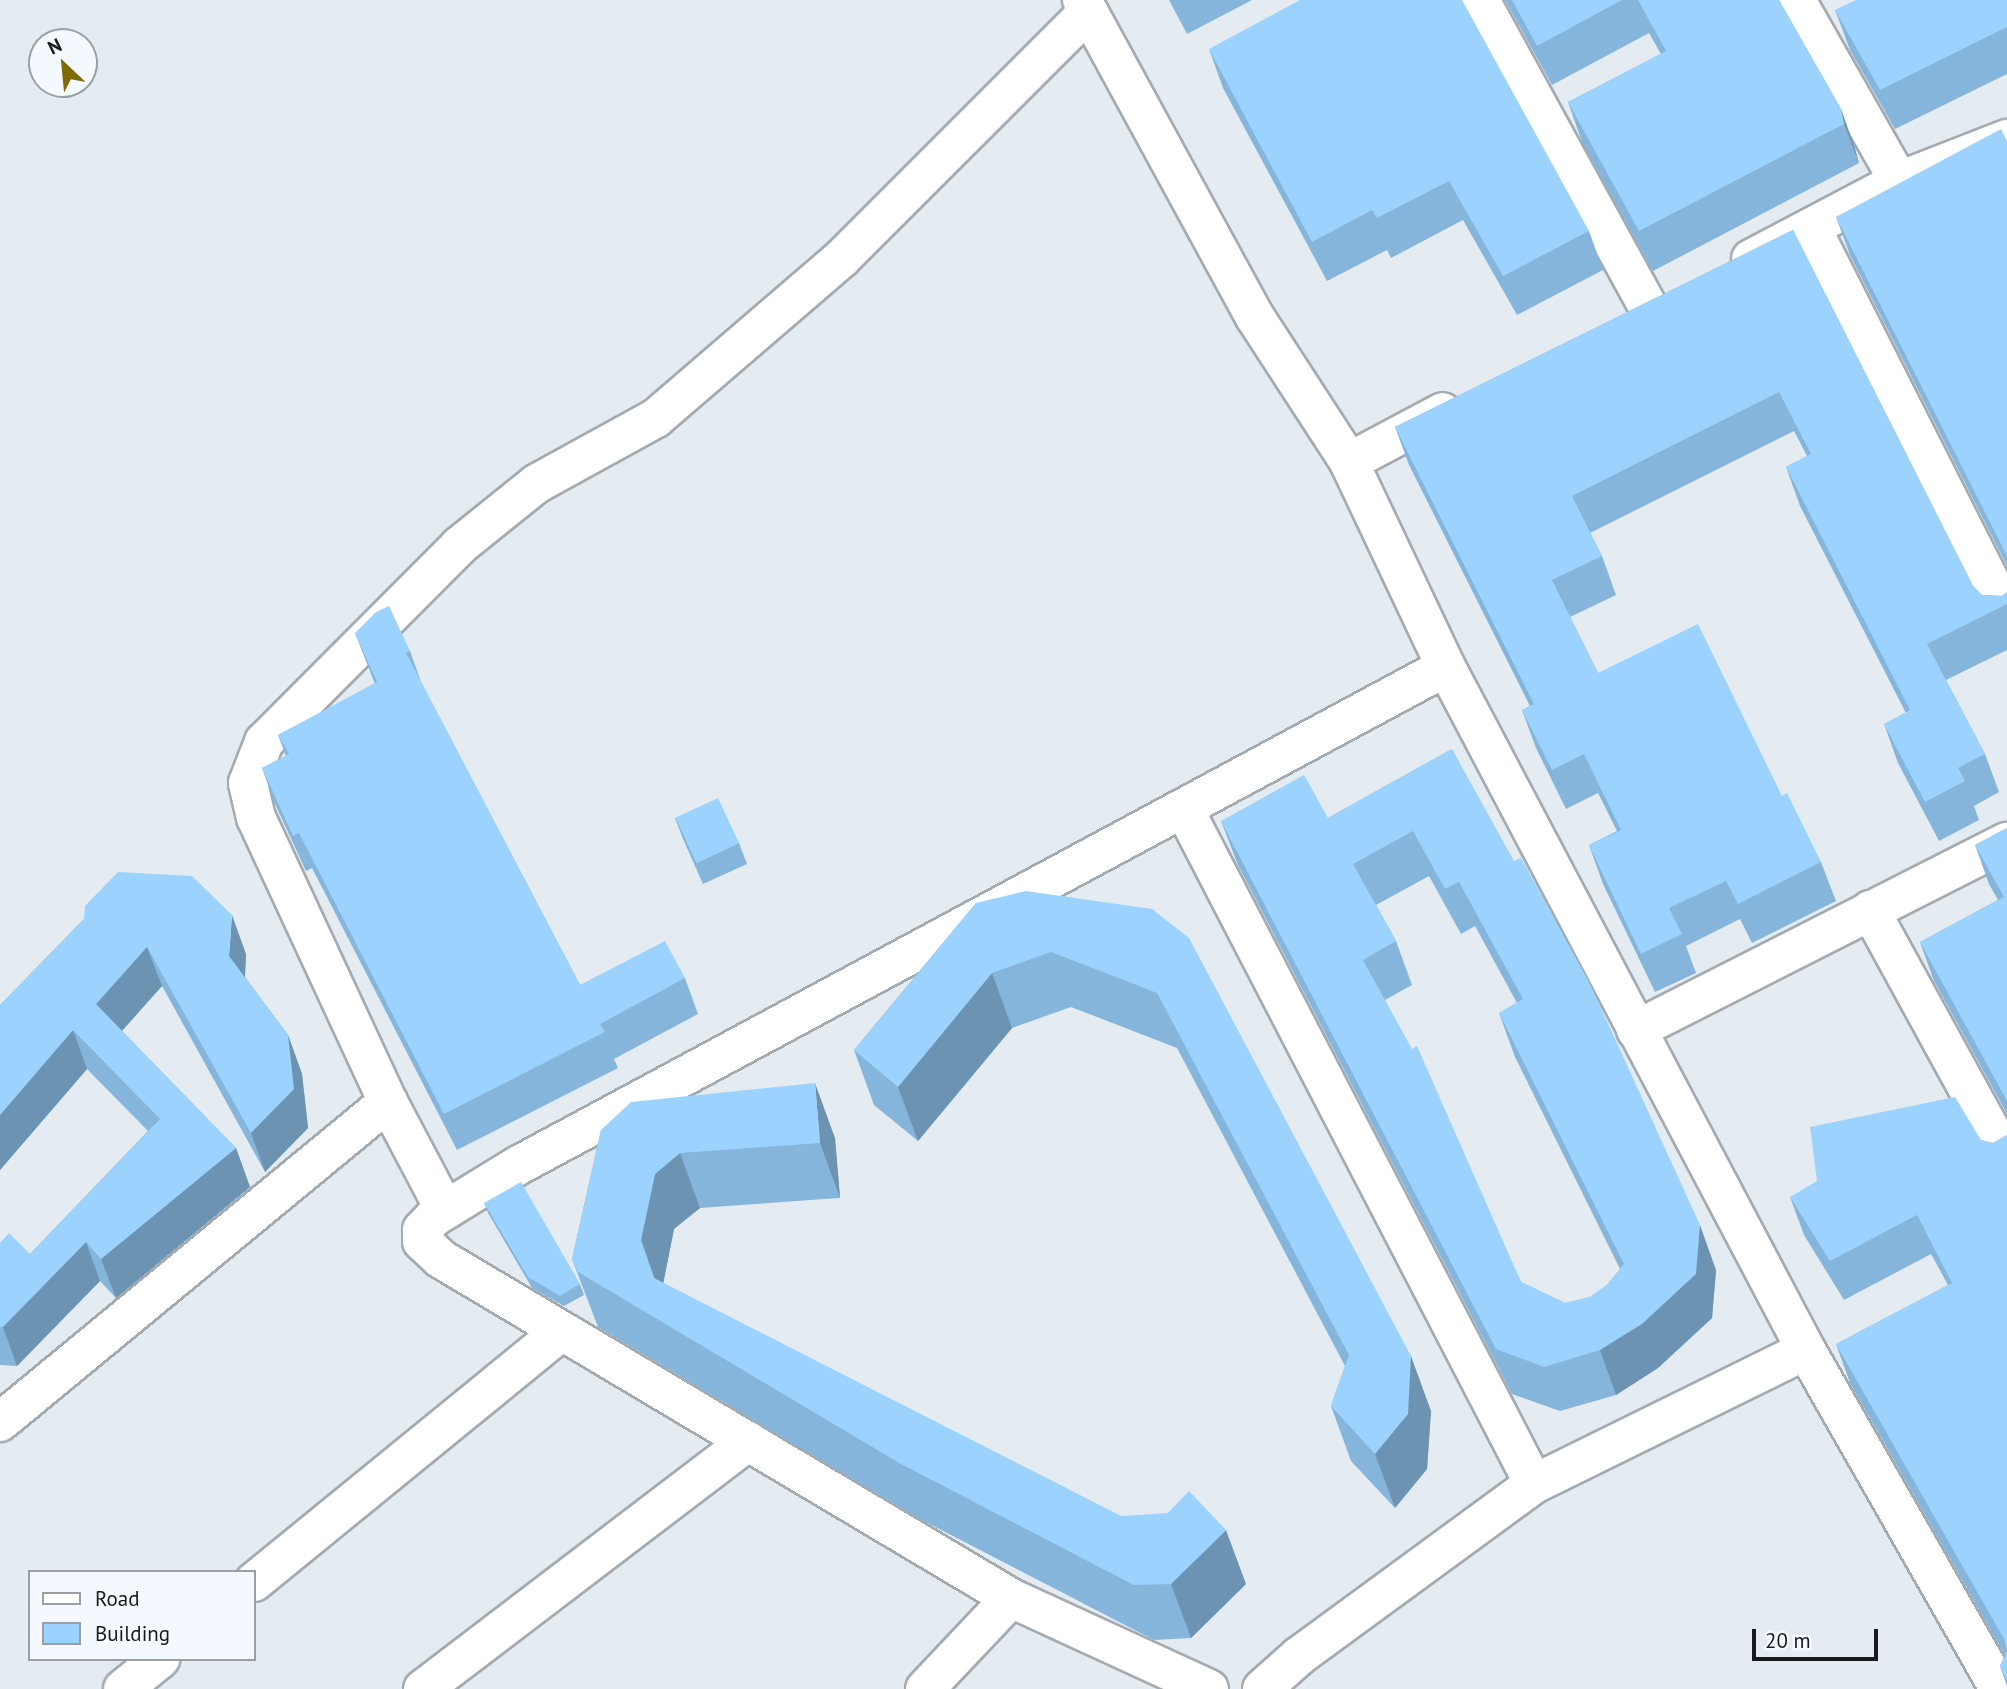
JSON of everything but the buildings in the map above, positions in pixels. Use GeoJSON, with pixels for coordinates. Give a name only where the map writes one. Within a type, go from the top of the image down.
{"type":"FeatureCollection","features":[{"type":"Feature","properties":{"kind":"street"},"geometry":{"type":"LineString","coordinates":[[1480,0],[1649,309]]}},
{"type":"Feature","properties":{"kind":"street"},"geometry":{"type":"LineString","coordinates":[[1796,0],[1899,181]]}},
{"type":"Feature","properties":{"kind":"street"},"geometry":{"type":"LineString","coordinates":[[445,1210],[388,1102],[256,818],[248,783],[264,742],[459,546],[536,484],[656,418],[842,258],[1085,6],[1255,317],[1349,462],[1446,667],[1636,1030],[1806,1350],[1999,1689]]}},
{"type":"Feature","properties":{"kind":"street"},"geometry":{"type":"LineString","coordinates":[[1724,272],[1812,229],[1899,181],[2007,139]]}},
{"type":"Feature","properties":{"kind":"street"},"geometry":{"type":"LineString","coordinates":[[1812,229],[2007,615]]}},
{"type":"Feature","properties":{"kind":"street"},"geometry":{"type":"LineString","coordinates":[[1612,327],[1687,290]]}},
{"type":"Feature","properties":{"kind":"street"},"geometry":{"type":"LineString","coordinates":[[1349,462],[1476,395]]}},
{"type":"Feature","properties":{"kind":"street"},"geometry":{"type":"LineString","coordinates":[[1209,1689],[1011,1598],[562,1331],[429,1248],[422,1241],[422,1230],[445,1210],[519,1165],[1446,667]]}},
{"type":"Feature","properties":{"kind":"street"},"geometry":{"type":"LineString","coordinates":[[1184,809],[1534,1484]]}},
{"type":"Feature","properties":{"kind":"street"},"geometry":{"type":"LineString","coordinates":[[1636,1030],[2007,842]]}},
{"type":"Feature","properties":{"kind":"street"},"geometry":{"type":"LineString","coordinates":[[1870,910],[2007,1160]]}},
{"type":"Feature","properties":{"kind":"street"},"geometry":{"type":"LineString","coordinates":[[0,1422],[388,1102]]}},
{"type":"Feature","properties":{"kind":"street"},"geometry":{"type":"LineString","coordinates":[[256,1581],[562,1331]]}},
{"type":"Feature","properties":{"kind":"street"},"geometry":{"type":"LineString","coordinates":[[1262,1689],[1299,1656],[1534,1484],[1806,1350]]}},
{"type":"Feature","properties":{"kind":"street"},"geometry":{"type":"LineString","coordinates":[[423,1689],[748,1441]]}},
{"type":"Feature","properties":{"kind":"street"},"geometry":{"type":"LineString","coordinates":[[925,1689],[1011,1598]]}},
{"type":"Feature","properties":{"kind":"street"},"geometry":{"type":"LineString","coordinates":[[123,1689],[158,1661]]}}]}
